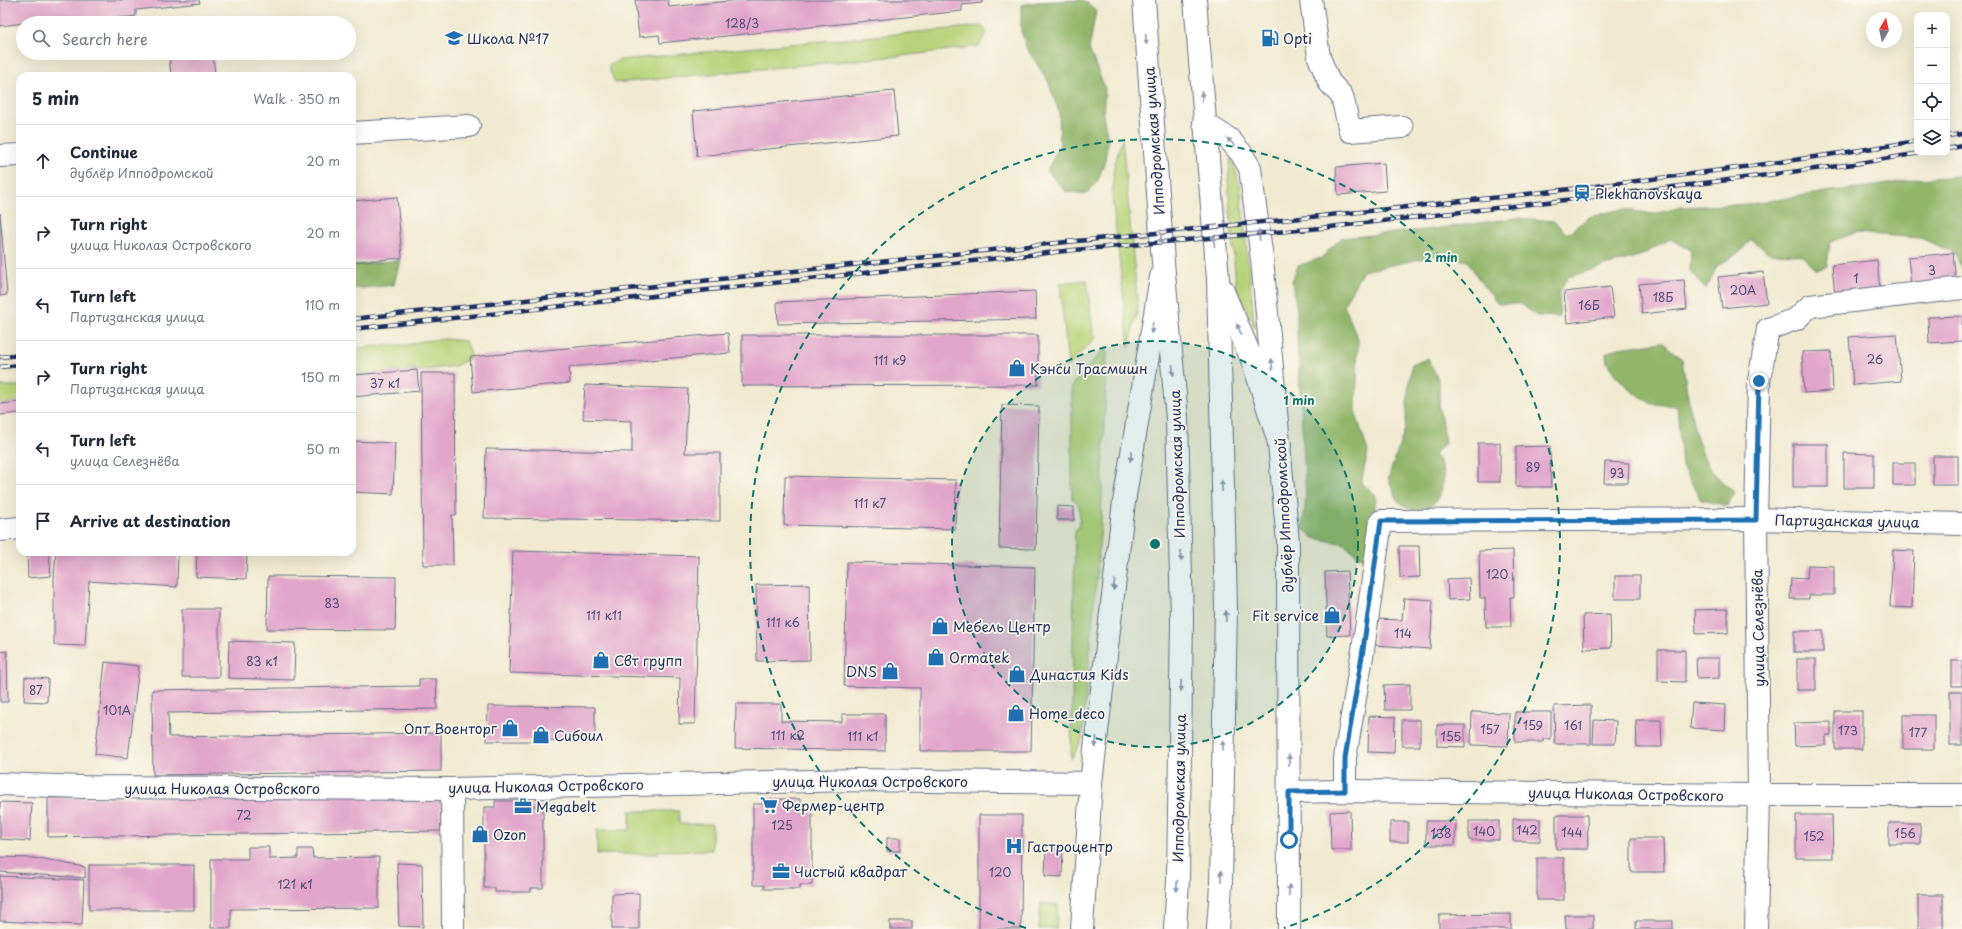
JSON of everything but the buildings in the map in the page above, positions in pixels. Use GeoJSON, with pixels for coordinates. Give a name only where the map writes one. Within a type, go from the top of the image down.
{"type":"FeatureCollection","features":[{"type":"Feature","properties":{"kind":"main road","name":"Ипподромская улица"},"geometry":{"type":"LineString","coordinates":[[1144,0],[1163,262],[1178,418],[1182,611],[1178,880],[1174,929]]}},
{"type":"Feature","properties":{"kind":"main road"},"geometry":{"type":"LineString","coordinates":[[1195,0],[1218,279],[1226,608],[1221,885],[1218,929]]}},
{"type":"Feature","properties":{"kind":"main road"},"geometry":{"type":"LineString","coordinates":[[1311,0],[1320,57],[1329,82],[1342,96],[1350,131],[1402,127]]}},
{"type":"Feature","properties":{"kind":"main road","name":"дублёр Ипподромской"},"geometry":{"type":"LineString","coordinates":[[1204,122],[1229,139],[1241,153],[1250,168],[1262,259],[1288,542],[1289,929]]}},
{"type":"Feature","properties":{"kind":"main road"},"geometry":{"type":"LineString","coordinates":[[356,133],[470,126]]}},
{"type":"Feature","properties":{"kind":"main road"},"geometry":{"type":"LineString","coordinates":[[0,156],[16,154]]}},
{"type":"Feature","properties":{"kind":"main road"},"geometry":{"type":"LineString","coordinates":[[1082,929],[1091,783],[1124,502],[1163,262]]}},
{"type":"Feature","properties":{"kind":"main road"},"geometry":{"type":"LineString","coordinates":[[1218,279],[1253,362],[1280,445]]}},
{"type":"Feature","properties":{"kind":"main road","name":"улица Селезнёва"},"geometry":{"type":"LineString","coordinates":[[1756,929],[1759,795],[1756,520],[1759,381],[1768,328],[1796,319],[1810,306],[1962,288]]}},
{"type":"Feature","properties":{"kind":"main road","name":"Партизанская улица"},"geometry":{"type":"LineString","coordinates":[[1345,791],[1345,758],[1363,650],[1381,521],[1756,520],[1962,524]]}},
{"type":"Feature","properties":{"kind":"main road"},"geometry":{"type":"LineString","coordinates":[[0,530],[16,528]]}},
{"type":"Feature","properties":{"kind":"main road","name":"улица Николая Островского"},"geometry":{"type":"LineString","coordinates":[[0,784],[83,788],[452,788],[856,780],[1091,783]]}},
{"type":"Feature","properties":{"kind":"main road"},"geometry":{"type":"LineString","coordinates":[[452,788],[453,929]]}},
{"type":"Feature","properties":{"kind":"main road","name":"улица Николая Островского"},"geometry":{"type":"LineString","coordinates":[[1289,792],[1345,791],[1759,795],[1962,795]]}},
{"type":"Feature","properties":{"kind":"green space"},"geometry":{"type":"Polygon","coordinates":[[[1083,0],[1096,10],[1089,49],[1105,89],[1103,115],[1108,139],[1105,160],[1098,180],[1086,194],[1065,191],[1047,171],[1060,144],[1059,112],[1048,81],[1026,47],[1021,31],[1021,5],[1036,2],[1083,0]]]}},
{"type":"Feature","properties":{"kind":"green space"},"geometry":{"type":"Polygon","coordinates":[[[982,26],[987,32],[979,46],[919,54],[615,83],[608,66],[619,60],[982,26]]]}},
{"type":"Feature","properties":{"kind":"green space"},"geometry":{"type":"Polygon","coordinates":[[[1122,138],[1138,308],[1129,348],[1112,195],[1114,167],[1122,138]]]}},
{"type":"Feature","properties":{"kind":"green space"},"geometry":{"type":"Polygon","coordinates":[[[1231,156],[1240,185],[1255,328],[1236,286],[1228,181],[1231,156]]]}},
{"type":"Feature","properties":{"kind":"green space"},"geometry":{"type":"Polygon","coordinates":[[[1962,176],[1962,270],[1955,253],[1920,238],[1855,233],[1830,242],[1827,266],[1817,270],[1801,255],[1771,254],[1751,239],[1740,252],[1717,266],[1706,289],[1690,271],[1691,250],[1670,239],[1642,255],[1568,277],[1559,292],[1560,317],[1537,316],[1521,304],[1498,304],[1478,278],[1468,261],[1440,255],[1363,271],[1344,304],[1358,340],[1356,414],[1368,452],[1361,483],[1376,495],[1371,558],[1358,556],[1345,544],[1314,538],[1302,528],[1306,498],[1297,338],[1297,311],[1292,281],[1298,266],[1321,258],[1341,238],[1434,229],[1517,218],[1554,221],[1567,234],[1589,217],[1622,209],[1653,214],[1682,207],[1750,204],[1917,179],[1962,176]]]}},
{"type":"Feature","properties":{"kind":"green space"},"geometry":{"type":"Polygon","coordinates":[[[400,260],[394,285],[356,289],[356,265],[400,260]]]}},
{"type":"Feature","properties":{"kind":"green space"},"geometry":{"type":"Polygon","coordinates":[[[1087,280],[1093,333],[1097,337],[1068,366],[1060,283],[1087,280]]]}},
{"type":"Feature","properties":{"kind":"green space"},"geometry":{"type":"Polygon","coordinates":[[[446,339],[465,341],[470,351],[471,358],[455,366],[419,371],[410,369],[403,372],[371,373],[356,376],[356,349],[385,345],[408,345],[422,341],[446,339]]]}},
{"type":"Feature","properties":{"kind":"green space"},"geometry":{"type":"Polygon","coordinates":[[[1662,342],[1682,359],[1695,433],[1705,460],[1712,471],[1734,492],[1728,506],[1701,500],[1682,467],[1677,406],[1652,404],[1634,393],[1616,376],[1607,363],[1606,353],[1619,348],[1662,342]]]}},
{"type":"Feature","properties":{"kind":"green space"},"geometry":{"type":"Polygon","coordinates":[[[1107,346],[1101,525],[1082,740],[1071,759],[1075,531],[1080,525],[1079,505],[1072,499],[1072,385],[1107,346]]]}},
{"type":"Feature","properties":{"kind":"green space"},"geometry":{"type":"Polygon","coordinates":[[[1428,358],[1439,381],[1439,405],[1445,443],[1434,455],[1438,459],[1443,476],[1440,494],[1421,515],[1399,502],[1388,479],[1405,429],[1412,365],[1428,358]]]}},
{"type":"Feature","properties":{"kind":"green space"},"geometry":{"type":"Polygon","coordinates":[[[0,386],[16,386],[16,402],[0,404],[0,386]]]}},
{"type":"Feature","properties":{"kind":"green space"},"geometry":{"type":"Polygon","coordinates":[[[630,811],[679,811],[679,824],[712,824],[712,850],[658,851],[658,854],[597,854],[597,830],[630,830],[630,811]]]}},
{"type":"Feature","properties":{"kind":"green space"},"geometry":{"type":"Polygon","coordinates":[[[1041,903],[1058,905],[1056,929],[1039,929],[1041,903]]]}},
{"type":"Feature","properties":{"kind":"railway"},"geometry":{"type":"LineString","coordinates":[[1950,136],[1962,134]]}},
{"type":"Feature","properties":{"kind":"railway"},"geometry":{"type":"LineString","coordinates":[[356,319],[986,250],[1392,209],[1707,172],[1914,141]]}},
{"type":"Feature","properties":{"kind":"railway"},"geometry":{"type":"LineString","coordinates":[[1950,148],[1962,146]]}},
{"type":"Feature","properties":{"kind":"railway"},"geometry":{"type":"LineString","coordinates":[[356,329],[1074,250],[1321,228],[1618,194],[1854,164],[1914,154]]}},
{"type":"Feature","properties":{"kind":"railway"},"geometry":{"type":"LineString","coordinates":[[0,357],[16,355]]}},
{"type":"Feature","properties":{"kind":"railway"},"geometry":{"type":"LineString","coordinates":[[0,367],[16,365]]}},
{"type":"Feature","properties":{"kind":"place","name":"Школа №17"},"geometry":{"type":"Point","coordinates":[454,38]}},
{"type":"Feature","properties":{"kind":"place","name":"Opti"},"geometry":{"type":"Point","coordinates":[1270,38]}},
{"type":"Feature","properties":{"kind":"place","name":"Plekhanovskaya"},"geometry":{"type":"Point","coordinates":[1582,193]}},
{"type":"Feature","properties":{"kind":"place","name":"Кэнси Трасмишн"},"geometry":{"type":"Point","coordinates":[1017,368]}},
{"type":"Feature","properties":{"kind":"place","name":"Fit service"},"geometry":{"type":"Point","coordinates":[1332,615]}},
{"type":"Feature","properties":{"kind":"place","name":"Мебель Центр"},"geometry":{"type":"Point","coordinates":[940,626]}},
{"type":"Feature","properties":{"kind":"place","name":"Ormatek"},"geometry":{"type":"Point","coordinates":[936,657]}},
{"type":"Feature","properties":{"kind":"place","name":"Свт групп"},"geometry":{"type":"Point","coordinates":[601,660]}},
{"type":"Feature","properties":{"kind":"place","name":"DNS"},"geometry":{"type":"Point","coordinates":[890,671]}},
{"type":"Feature","properties":{"kind":"place","name":"Династия Kids"},"geometry":{"type":"Point","coordinates":[1017,674]}},
{"type":"Feature","properties":{"kind":"place","name":"Home_deco"},"geometry":{"type":"Point","coordinates":[1016,713]}},
{"type":"Feature","properties":{"kind":"place","name":"Опт Военторг"},"geometry":{"type":"Point","coordinates":[510,728]}},
{"type":"Feature","properties":{"kind":"place","name":"Сибоил"},"geometry":{"type":"Point","coordinates":[541,735]}},
{"type":"Feature","properties":{"kind":"place","name":"Фермер-центр"},"geometry":{"type":"Point","coordinates":[769,805]}},
{"type":"Feature","properties":{"kind":"place","name":"Megabelt"},"geometry":{"type":"Point","coordinates":[523,806]}},
{"type":"Feature","properties":{"kind":"place","name":"Ozon"},"geometry":{"type":"Point","coordinates":[480,834]}},
{"type":"Feature","properties":{"kind":"place","name":"Гастроцентр"},"geometry":{"type":"Point","coordinates":[1014,846]}},
{"type":"Feature","properties":{"kind":"place","name":"Чистый квадрат"},"geometry":{"type":"Point","coordinates":[781,871]}},
{"type":"Feature","properties":{"kind":"route"},"geometry":{"type":"LineString","coordinates":[[1289,840],[1289,792],[1345,791],[1345,758],[1363,650],[1381,521],[1490,522],[1756,520],[1759,381]]}}]}
